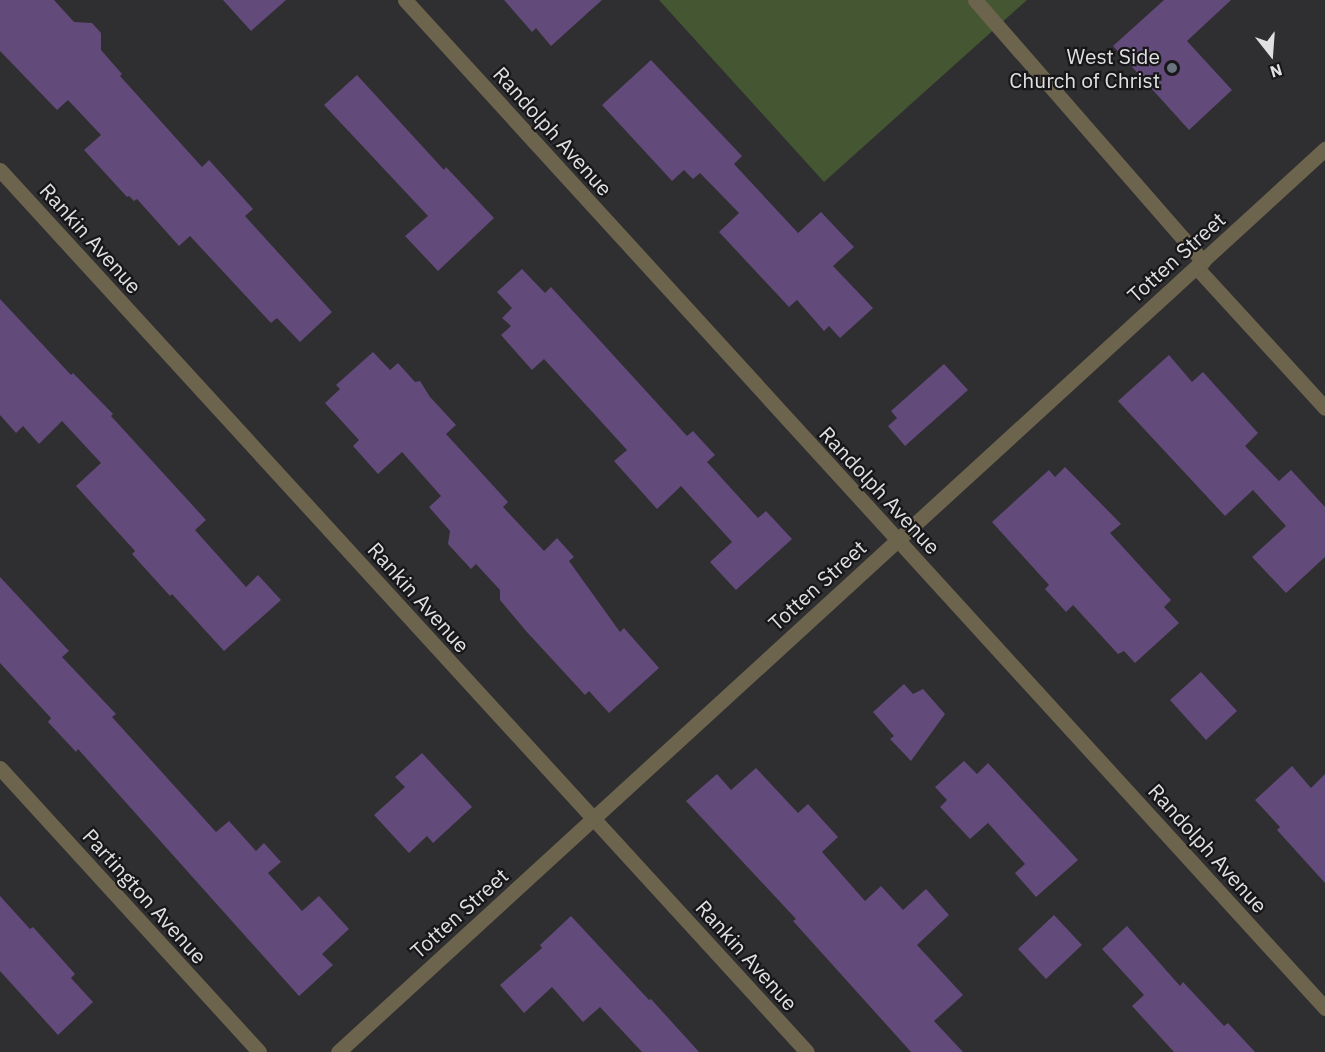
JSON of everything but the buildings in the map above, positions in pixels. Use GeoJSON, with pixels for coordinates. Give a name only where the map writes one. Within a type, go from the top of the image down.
{"type":"FeatureCollection","features":[{"type":"Feature","properties":{"kind":"street","name":"Randolph Avenue"},"geometry":{"type":"LineString","coordinates":[[405,0],[1325,1008]]}},
{"type":"Feature","properties":{"kind":"street"},"geometry":{"type":"LineString","coordinates":[[975,0],[1199,264],[1325,408]]}},
{"type":"Feature","properties":{"kind":"street","name":"Totten Street"},"geometry":{"type":"LineString","coordinates":[[338,1052],[1325,149]]}},
{"type":"Feature","properties":{"kind":"street","name":"Rankin Avenue"},"geometry":{"type":"LineString","coordinates":[[0,170],[807,1052]]}},
{"type":"Feature","properties":{"kind":"street","name":"Partington Avenue"},"geometry":{"type":"LineString","coordinates":[[0,768],[259,1052]]}},
{"type":"Feature","properties":{"kind":"green space"},"geometry":{"type":"Polygon","coordinates":[[[659,0],[1027,0],[824,182],[659,0]]]}},
{"type":"Feature","properties":{"kind":"place","name":"West Side Church of Christ"},"geometry":{"type":"Point","coordinates":[1172,68]}}]}
